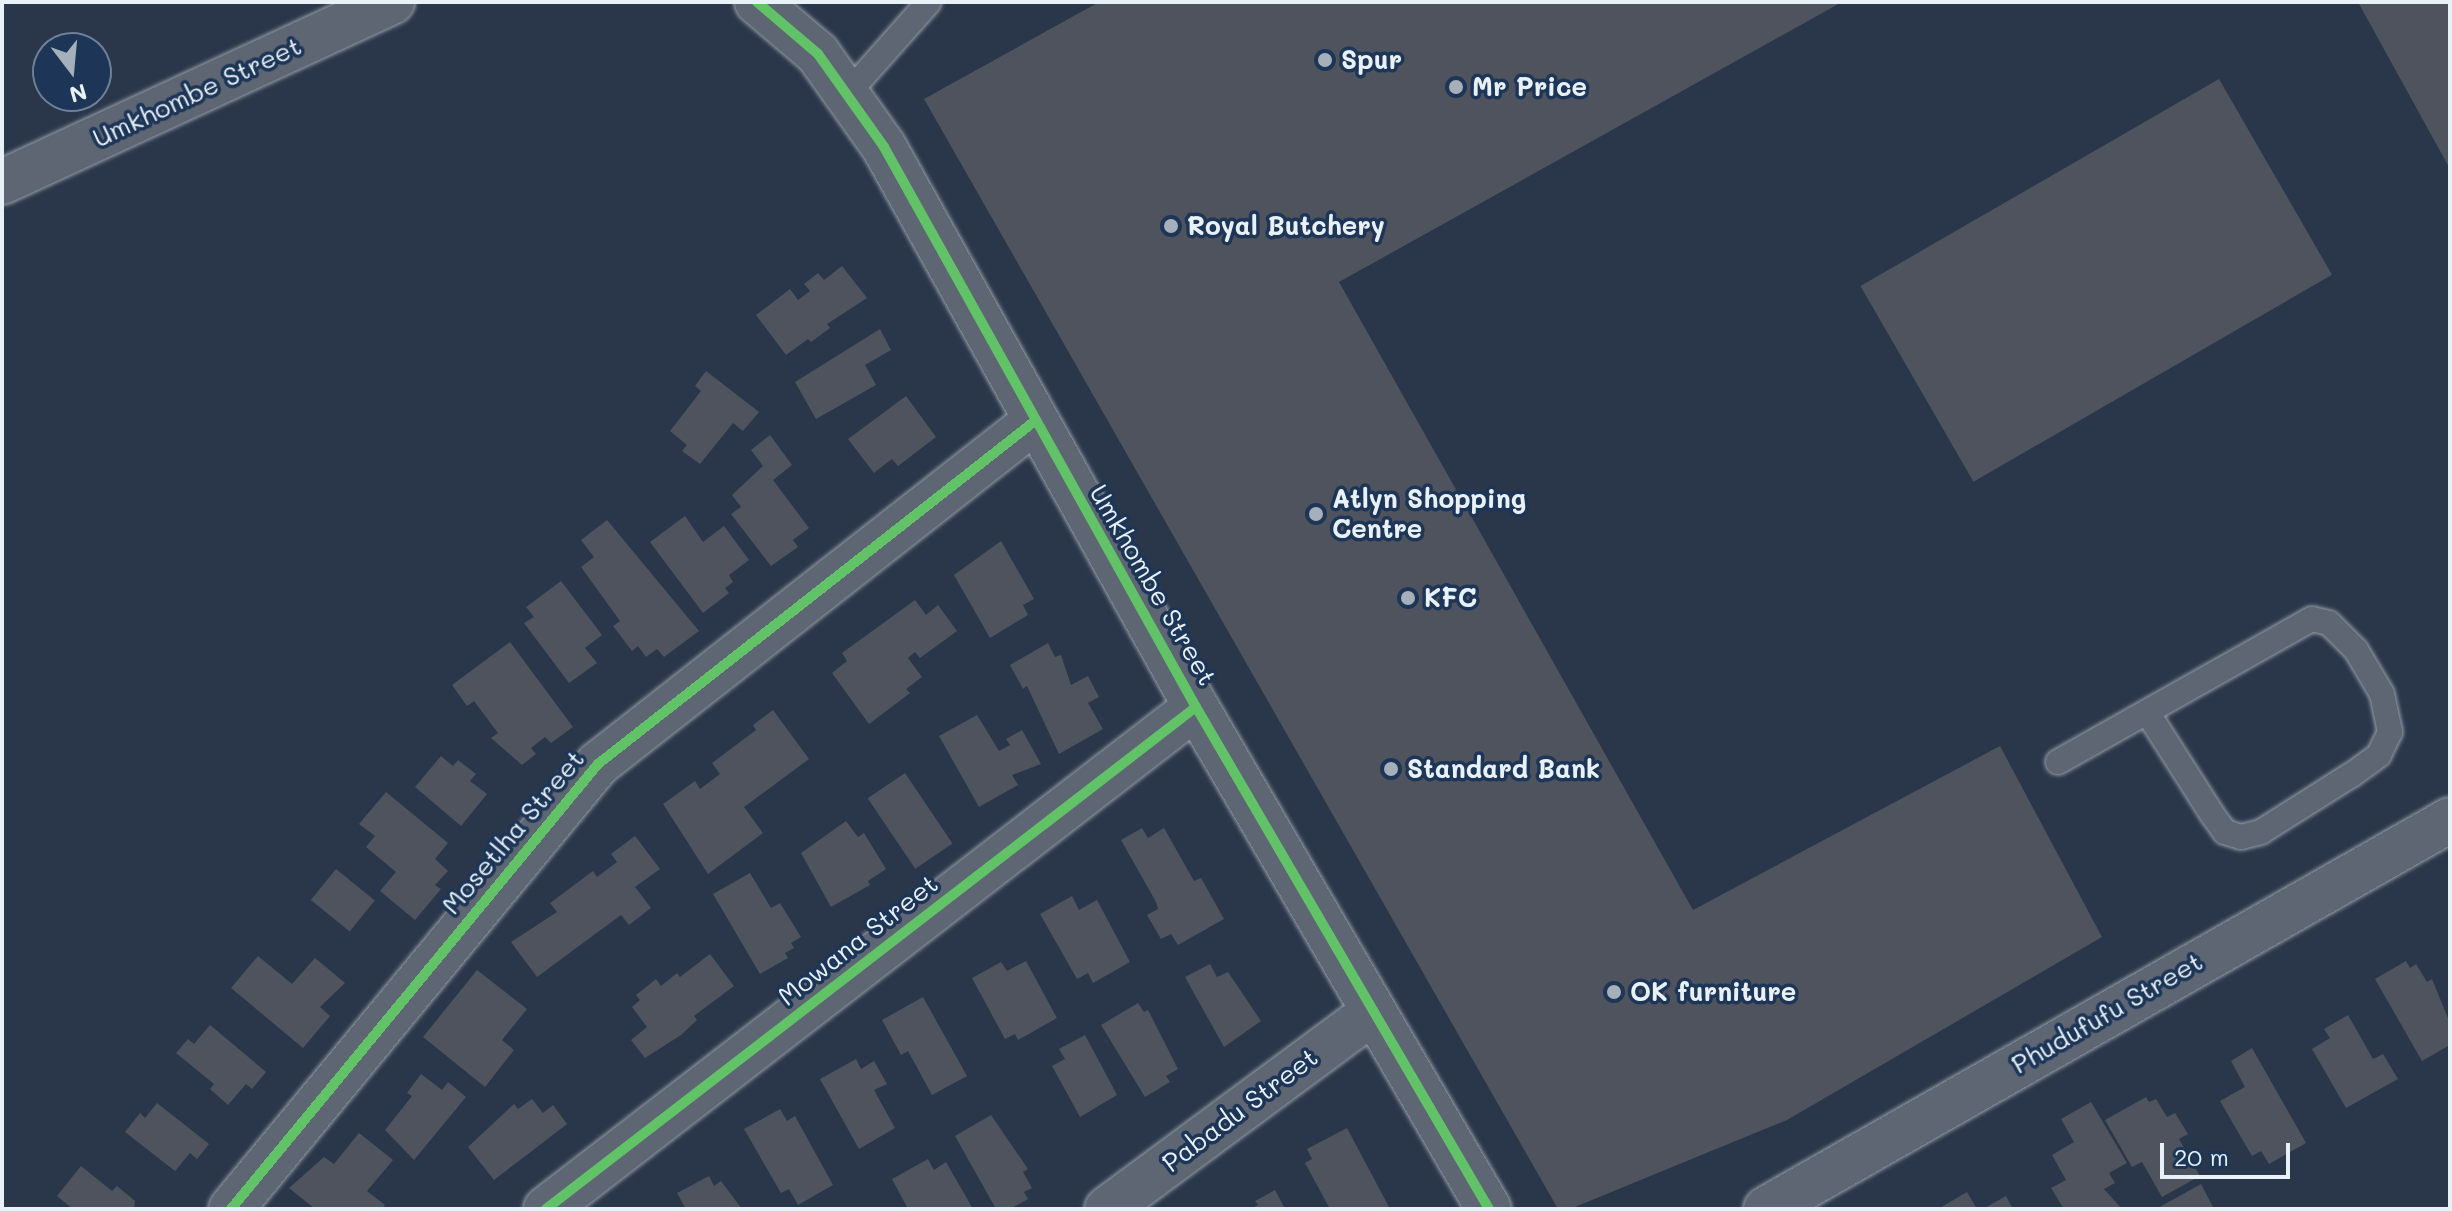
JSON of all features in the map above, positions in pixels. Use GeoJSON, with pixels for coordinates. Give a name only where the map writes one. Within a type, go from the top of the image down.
{"type":"FeatureCollection","features":[{"type":"Feature","properties":{"kind":"street","name":"Umkhombe Street"},"geometry":{"type":"LineString","coordinates":[[2,182],[392,2]]}},
{"type":"Feature","properties":{"kind":"street","name":"Umkhombe Street"},"geometry":{"type":"LineString","coordinates":[[757,2],[818,54],[849,92],[1196,707],[1489,1209]]}},
{"type":"Feature","properties":{"kind":"street","name":"Mosetlha Street"},"geometry":{"type":"LineString","coordinates":[[231,1209],[598,764],[1035,421]]}},
{"type":"Feature","properties":{"kind":"street","name":"Mowana Street"},"geometry":{"type":"LineString","coordinates":[[546,1209],[1196,707]]}},
{"type":"Feature","properties":{"kind":"street","name":"Phudufufu Street"},"geometry":{"type":"LineString","coordinates":[[1766,1209],[2450,820]]}},
{"type":"Feature","properties":{"kind":"street","name":"Pabadu Street"},"geometry":{"type":"LineString","coordinates":[[1107,1209],[1373,1012]]}},
{"type":"Feature","properties":{"kind":"lane"},"geometry":{"type":"LineString","coordinates":[[849,92],[929,2]]}},
{"type":"Feature","properties":{"kind":"lane"},"geometry":{"type":"LineString","coordinates":[[2058,762],[2312,619],[2329,623],[2356,650],[2382,694],[2390,732],[2379,755],[2351,775],[2261,832],[2241,837],[2225,832],[2147,712]]}},
{"type":"Feature","properties":{"kind":"building","name":"Atlyn Shopping Centre"},"geometry":{"type":"Polygon","coordinates":[[[1099,2],[1842,2],[1339,282],[1693,910],[2000,746],[2102,937],[1787,1120],[1570,1209],[1558,1209],[924,99],[1099,2]]]}},
{"type":"Feature","properties":{"kind":"building"},"geometry":{"type":"Polygon","coordinates":[[[2358,2],[2450,2],[2450,169],[2358,2]]]}},
{"type":"Feature","properties":{"kind":"building"},"geometry":{"type":"Polygon","coordinates":[[[2219,79],[2332,275],[1973,482],[1860,286],[2219,79]]]}},
{"type":"Feature","properties":{"kind":"building"},"geometry":{"type":"Polygon","coordinates":[[[842,266],[867,298],[827,324],[830,328],[811,342],[808,339],[786,355],[756,315],[790,289],[798,300],[810,291],[804,284],[818,273],[824,280],[842,266]]]}},
{"type":"Feature","properties":{"kind":"building"},"geometry":{"type":"Polygon","coordinates":[[[880,329],[891,350],[865,365],[876,385],[816,419],[795,382],[880,329]]]}},
{"type":"Feature","properties":{"kind":"building"},"geometry":{"type":"Polygon","coordinates":[[[706,371],[759,412],[743,431],[733,423],[700,464],[682,451],[687,445],[670,431],[701,391],[695,386],[706,371]]]}},
{"type":"Feature","properties":{"kind":"building"},"geometry":{"type":"Polygon","coordinates":[[[906,396],[936,437],[898,466],[892,459],[874,473],[848,439],[906,396]]]}},
{"type":"Feature","properties":{"kind":"building"},"geometry":{"type":"Polygon","coordinates":[[[770,435],[792,465],[773,480],[809,528],[793,540],[798,547],[771,566],[731,514],[741,507],[732,495],[763,466],[751,450],[770,435]]]}},
{"type":"Feature","properties":{"kind":"building"},"geometry":{"type":"Polygon","coordinates":[[[685,516],[703,542],[724,526],[749,560],[729,575],[733,582],[725,588],[729,593],[703,613],[650,542],[685,516]]]}},
{"type":"Feature","properties":{"kind":"building"},"geometry":{"type":"Polygon","coordinates":[[[607,520],[699,631],[664,657],[657,649],[646,657],[638,646],[632,651],[613,626],[620,621],[581,567],[594,557],[581,540],[607,520]]]}},
{"type":"Feature","properties":{"kind":"building"},"geometry":{"type":"Polygon","coordinates":[[[1001,541],[1034,599],[1023,605],[1028,615],[990,638],[954,575],[1001,541]]]}},
{"type":"Feature","properties":{"kind":"building"},"geometry":{"type":"Polygon","coordinates":[[[561,581],[602,635],[585,648],[597,663],[569,683],[524,623],[534,617],[526,607],[561,581]]]}},
{"type":"Feature","properties":{"kind":"building"},"geometry":{"type":"Polygon","coordinates":[[[915,600],[926,615],[938,605],[957,631],[920,658],[915,652],[908,658],[922,677],[906,689],[910,693],[869,724],[832,673],[847,661],[842,653],[915,600]]]}},
{"type":"Feature","properties":{"kind":"building"},"geometry":{"type":"Polygon","coordinates":[[[510,642],[573,727],[551,743],[545,737],[531,748],[536,754],[522,765],[491,738],[498,733],[474,701],[467,706],[452,685],[510,642]]]}},
{"type":"Feature","properties":{"kind":"building"},"geometry":{"type":"Polygon","coordinates":[[[1048,643],[1055,657],[1061,655],[1071,685],[1088,676],[1099,697],[1088,703],[1103,729],[1059,754],[1027,686],[1023,689],[1010,665],[1048,643]]]}},
{"type":"Feature","properties":{"kind":"building"},"geometry":{"type":"Polygon","coordinates":[[[773,710],[809,759],[744,807],[763,833],[708,874],[663,804],[695,781],[700,789],[720,774],[712,763],[756,730],[753,725],[773,710]]]}},
{"type":"Feature","properties":{"kind":"building"},"geometry":{"type":"Polygon","coordinates":[[[977,715],[999,751],[1010,745],[1006,739],[1022,730],[1041,764],[1012,775],[1018,785],[979,807],[939,736],[977,715]]]}},
{"type":"Feature","properties":{"kind":"building"},"geometry":{"type":"Polygon","coordinates":[[[441,756],[453,766],[458,760],[476,774],[470,781],[487,794],[461,826],[415,787],[441,756]]]}},
{"type":"Feature","properties":{"kind":"building"},"geometry":{"type":"Polygon","coordinates":[[[905,773],[953,843],[915,869],[868,798],[905,773]]]}},
{"type":"Feature","properties":{"kind":"building"},"geometry":{"type":"Polygon","coordinates":[[[386,792],[448,843],[435,859],[448,871],[435,885],[441,889],[415,920],[380,891],[396,872],[366,847],[375,836],[359,824],[386,792]]]}},
{"type":"Feature","properties":{"kind":"building"},"geometry":{"type":"Polygon","coordinates":[[[846,821],[858,837],[864,833],[886,869],[868,881],[870,885],[831,907],[801,853],[846,821]]]}},
{"type":"Feature","properties":{"kind":"building"},"geometry":{"type":"Polygon","coordinates":[[[1142,828],[1148,838],[1164,828],[1194,881],[1201,878],[1224,919],[1178,945],[1171,934],[1161,939],[1147,915],[1158,909],[1156,902],[1121,840],[1142,828]]]}},
{"type":"Feature","properties":{"kind":"building"},"geometry":{"type":"Polygon","coordinates":[[[635,836],[660,869],[635,887],[651,908],[629,925],[621,915],[537,977],[511,942],[557,912],[550,903],[593,871],[597,877],[617,862],[611,854],[635,836]]]}},
{"type":"Feature","properties":{"kind":"building"},"geometry":{"type":"Polygon","coordinates":[[[336,869],[375,900],[350,932],[311,900],[336,869]]]}},
{"type":"Feature","properties":{"kind":"building"},"geometry":{"type":"Polygon","coordinates":[[[750,873],[771,908],[780,903],[801,937],[791,943],[794,948],[785,953],[788,958],[760,974],[713,894],[750,873]]]}},
{"type":"Feature","properties":{"kind":"building"},"geometry":{"type":"Polygon","coordinates":[[[1072,896],[1079,910],[1097,900],[1130,962],[1093,983],[1088,973],[1077,979],[1040,914],[1072,896]]]}},
{"type":"Feature","properties":{"kind":"building"},"geometry":{"type":"Polygon","coordinates":[[[710,954],[734,986],[694,1016],[697,1020],[681,1035],[645,1058],[631,1040],[647,1027],[632,1007],[640,1000],[636,995],[656,979],[661,986],[677,973],[680,977],[710,954]]]}},
{"type":"Feature","properties":{"kind":"building"},"geometry":{"type":"Polygon","coordinates":[[[258,956],[292,984],[315,958],[345,983],[320,1007],[330,1016],[303,1048],[231,988],[258,956]]]}},
{"type":"Feature","properties":{"kind":"building"},"geometry":{"type":"Polygon","coordinates":[[[1026,961],[1057,1018],[1018,1040],[1015,1034],[1005,1039],[972,978],[1001,962],[1007,971],[1026,961]]]}},
{"type":"Feature","properties":{"kind":"building"},"geometry":{"type":"Polygon","coordinates":[[[2406,961],[2410,968],[2416,964],[2427,982],[2432,979],[2450,1023],[2450,1045],[2422,1061],[2375,979],[2406,961]]]}},
{"type":"Feature","properties":{"kind":"building"},"geometry":{"type":"Polygon","coordinates":[[[1210,964],[1217,977],[1228,972],[1261,1021],[1224,1047],[1185,977],[1210,964]]]}},
{"type":"Feature","properties":{"kind":"building"},"geometry":{"type":"Polygon","coordinates":[[[477,970],[527,1009],[502,1040],[514,1050],[485,1087],[423,1037],[477,970]]]}},
{"type":"Feature","properties":{"kind":"building"},"geometry":{"type":"Polygon","coordinates":[[[923,997],[967,1076],[932,1095],[908,1051],[901,1055],[882,1020],[923,997]]]}},
{"type":"Feature","properties":{"kind":"building"},"geometry":{"type":"Polygon","coordinates":[[[1138,1003],[1144,1012],[1148,1010],[1178,1069],[1166,1076],[1170,1082],[1145,1097],[1101,1025],[1138,1003]]]}},
{"type":"Feature","properties":{"kind":"building"},"geometry":{"type":"Polygon","coordinates":[[[2348,1015],[2373,1059],[2383,1054],[2398,1079],[2346,1108],[2312,1049],[2330,1038],[2324,1029],[2348,1015]]]}},
{"type":"Feature","properties":{"kind":"building"},"geometry":{"type":"Polygon","coordinates":[[[210,1025],[266,1072],[252,1089],[246,1084],[228,1105],[210,1089],[214,1084],[176,1053],[188,1039],[194,1044],[210,1025]]]}},
{"type":"Feature","properties":{"kind":"building"},"geometry":{"type":"Polygon","coordinates":[[[1085,1035],[1117,1095],[1080,1117],[1052,1066],[1065,1059],[1059,1049],[1085,1035]]]}},
{"type":"Feature","properties":{"kind":"building"},"geometry":{"type":"Polygon","coordinates":[[[2252,1048],[2306,1143],[2269,1164],[2261,1151],[2252,1156],[2220,1101],[2245,1087],[2231,1061],[2252,1048]]]}},
{"type":"Feature","properties":{"kind":"building"},"geometry":{"type":"Polygon","coordinates":[[[856,1059],[861,1069],[874,1061],[887,1084],[874,1090],[895,1128],[859,1149],[820,1079],[856,1059]]]}},
{"type":"Feature","properties":{"kind":"building"},"geometry":{"type":"Polygon","coordinates":[[[421,1074],[442,1090],[448,1082],[466,1097],[414,1160],[385,1130],[412,1096],[407,1093],[421,1074]]]}},
{"type":"Feature","properties":{"kind":"building"},"geometry":{"type":"Polygon","coordinates":[[[2146,1097],[2149,1102],[2156,1099],[2167,1117],[2175,1113],[2188,1134],[2179,1139],[2200,1176],[2162,1197],[2142,1162],[2132,1167],[2105,1120],[2146,1097]]]}},
{"type":"Feature","properties":{"kind":"building"},"geometry":{"type":"Polygon","coordinates":[[[532,1099],[543,1113],[553,1105],[567,1124],[494,1180],[468,1147],[514,1104],[518,1109],[532,1099]]]}},
{"type":"Feature","properties":{"kind":"building"},"geometry":{"type":"Polygon","coordinates":[[[2091,1102],[2127,1163],[2109,1173],[2115,1183],[2104,1189],[2122,1209],[2064,1209],[2051,1188],[2066,1180],[2052,1155],[2074,1142],[2061,1119],[2091,1102]]]}},
{"type":"Feature","properties":{"kind":"building"},"geometry":{"type":"Polygon","coordinates":[[[157,1103],[209,1144],[197,1159],[190,1153],[175,1171],[125,1132],[140,1113],[145,1118],[157,1103]]]}},
{"type":"Feature","properties":{"kind":"building"},"geometry":{"type":"Polygon","coordinates":[[[780,1109],[787,1121],[795,1116],[833,1185],[798,1205],[789,1189],[781,1193],[744,1129],[780,1109]]]}},
{"type":"Feature","properties":{"kind":"building"},"geometry":{"type":"Polygon","coordinates":[[[991,1115],[1028,1169],[1023,1172],[1032,1188],[1024,1192],[1028,1199],[1010,1209],[996,1209],[955,1136],[991,1115]]]}},
{"type":"Feature","properties":{"kind":"building"},"geometry":{"type":"Polygon","coordinates":[[[1347,1128],[1390,1209],[1330,1209],[1305,1163],[1312,1159],[1307,1149],[1347,1128]]]}},
{"type":"Feature","properties":{"kind":"building"},"geometry":{"type":"Polygon","coordinates":[[[359,1133],[393,1160],[367,1191],[385,1205],[382,1209],[315,1209],[289,1188],[324,1157],[334,1164],[359,1133]]]}},
{"type":"Feature","properties":{"kind":"building"},"geometry":{"type":"Polygon","coordinates":[[[928,1159],[934,1170],[946,1162],[973,1209],[908,1209],[892,1179],[928,1159]]]}},
{"type":"Feature","properties":{"kind":"building"},"geometry":{"type":"Polygon","coordinates":[[[81,1166],[112,1191],[117,1186],[135,1201],[134,1209],[73,1209],[57,1196],[81,1166]]]}},
{"type":"Feature","properties":{"kind":"building"},"geometry":{"type":"Polygon","coordinates":[[[709,1176],[714,1186],[721,1181],[742,1209],[686,1209],[677,1193],[709,1176]]]}},
{"type":"Feature","properties":{"kind":"building"},"geometry":{"type":"Polygon","coordinates":[[[2201,1184],[2214,1209],[2156,1209],[2201,1184]]]}},
{"type":"Feature","properties":{"kind":"building"},"geometry":{"type":"Polygon","coordinates":[[[1275,1190],[1285,1209],[1250,1209],[1258,1205],[1255,1201],[1275,1190]]]}},
{"type":"Feature","properties":{"kind":"building"},"geometry":{"type":"Polygon","coordinates":[[[1967,1192],[1977,1209],[1938,1209],[1967,1192]]]}},
{"type":"Feature","properties":{"kind":"building"},"geometry":{"type":"Polygon","coordinates":[[[2006,1196],[2013,1209],[1983,1209],[2006,1196]]]}},
{"type":"Feature","properties":{"kind":"cycle path"},"geometry":{"type":"LineString","coordinates":[[757,2],[818,54],[884,147],[1196,707],[1489,1209]]}},
{"type":"Feature","properties":{"kind":"cycle path"},"geometry":{"type":"LineString","coordinates":[[231,1209],[598,764],[1035,421]]}},
{"type":"Feature","properties":{"kind":"cycle path"},"geometry":{"type":"LineString","coordinates":[[546,1209],[1196,707]]}},
{"type":"Feature","properties":{"kind":"place","name":"Spur"},"geometry":{"type":"Point","coordinates":[1325,60]}},
{"type":"Feature","properties":{"kind":"place","name":"Mr Price"},"geometry":{"type":"Point","coordinates":[1456,87]}},
{"type":"Feature","properties":{"kind":"place","name":"Royal Butchery"},"geometry":{"type":"Point","coordinates":[1171,226]}},
{"type":"Feature","properties":{"kind":"place","name":"Atlyn Shopping Centre"},"geometry":{"type":"Point","coordinates":[1316,514]}},
{"type":"Feature","properties":{"kind":"place","name":"KFC"},"geometry":{"type":"Point","coordinates":[1408,598]}},
{"type":"Feature","properties":{"kind":"place","name":"Standard Bank"},"geometry":{"type":"Point","coordinates":[1391,769]}},
{"type":"Feature","properties":{"kind":"place","name":"OK furniture"},"geometry":{"type":"Point","coordinates":[1614,992]}}]}
